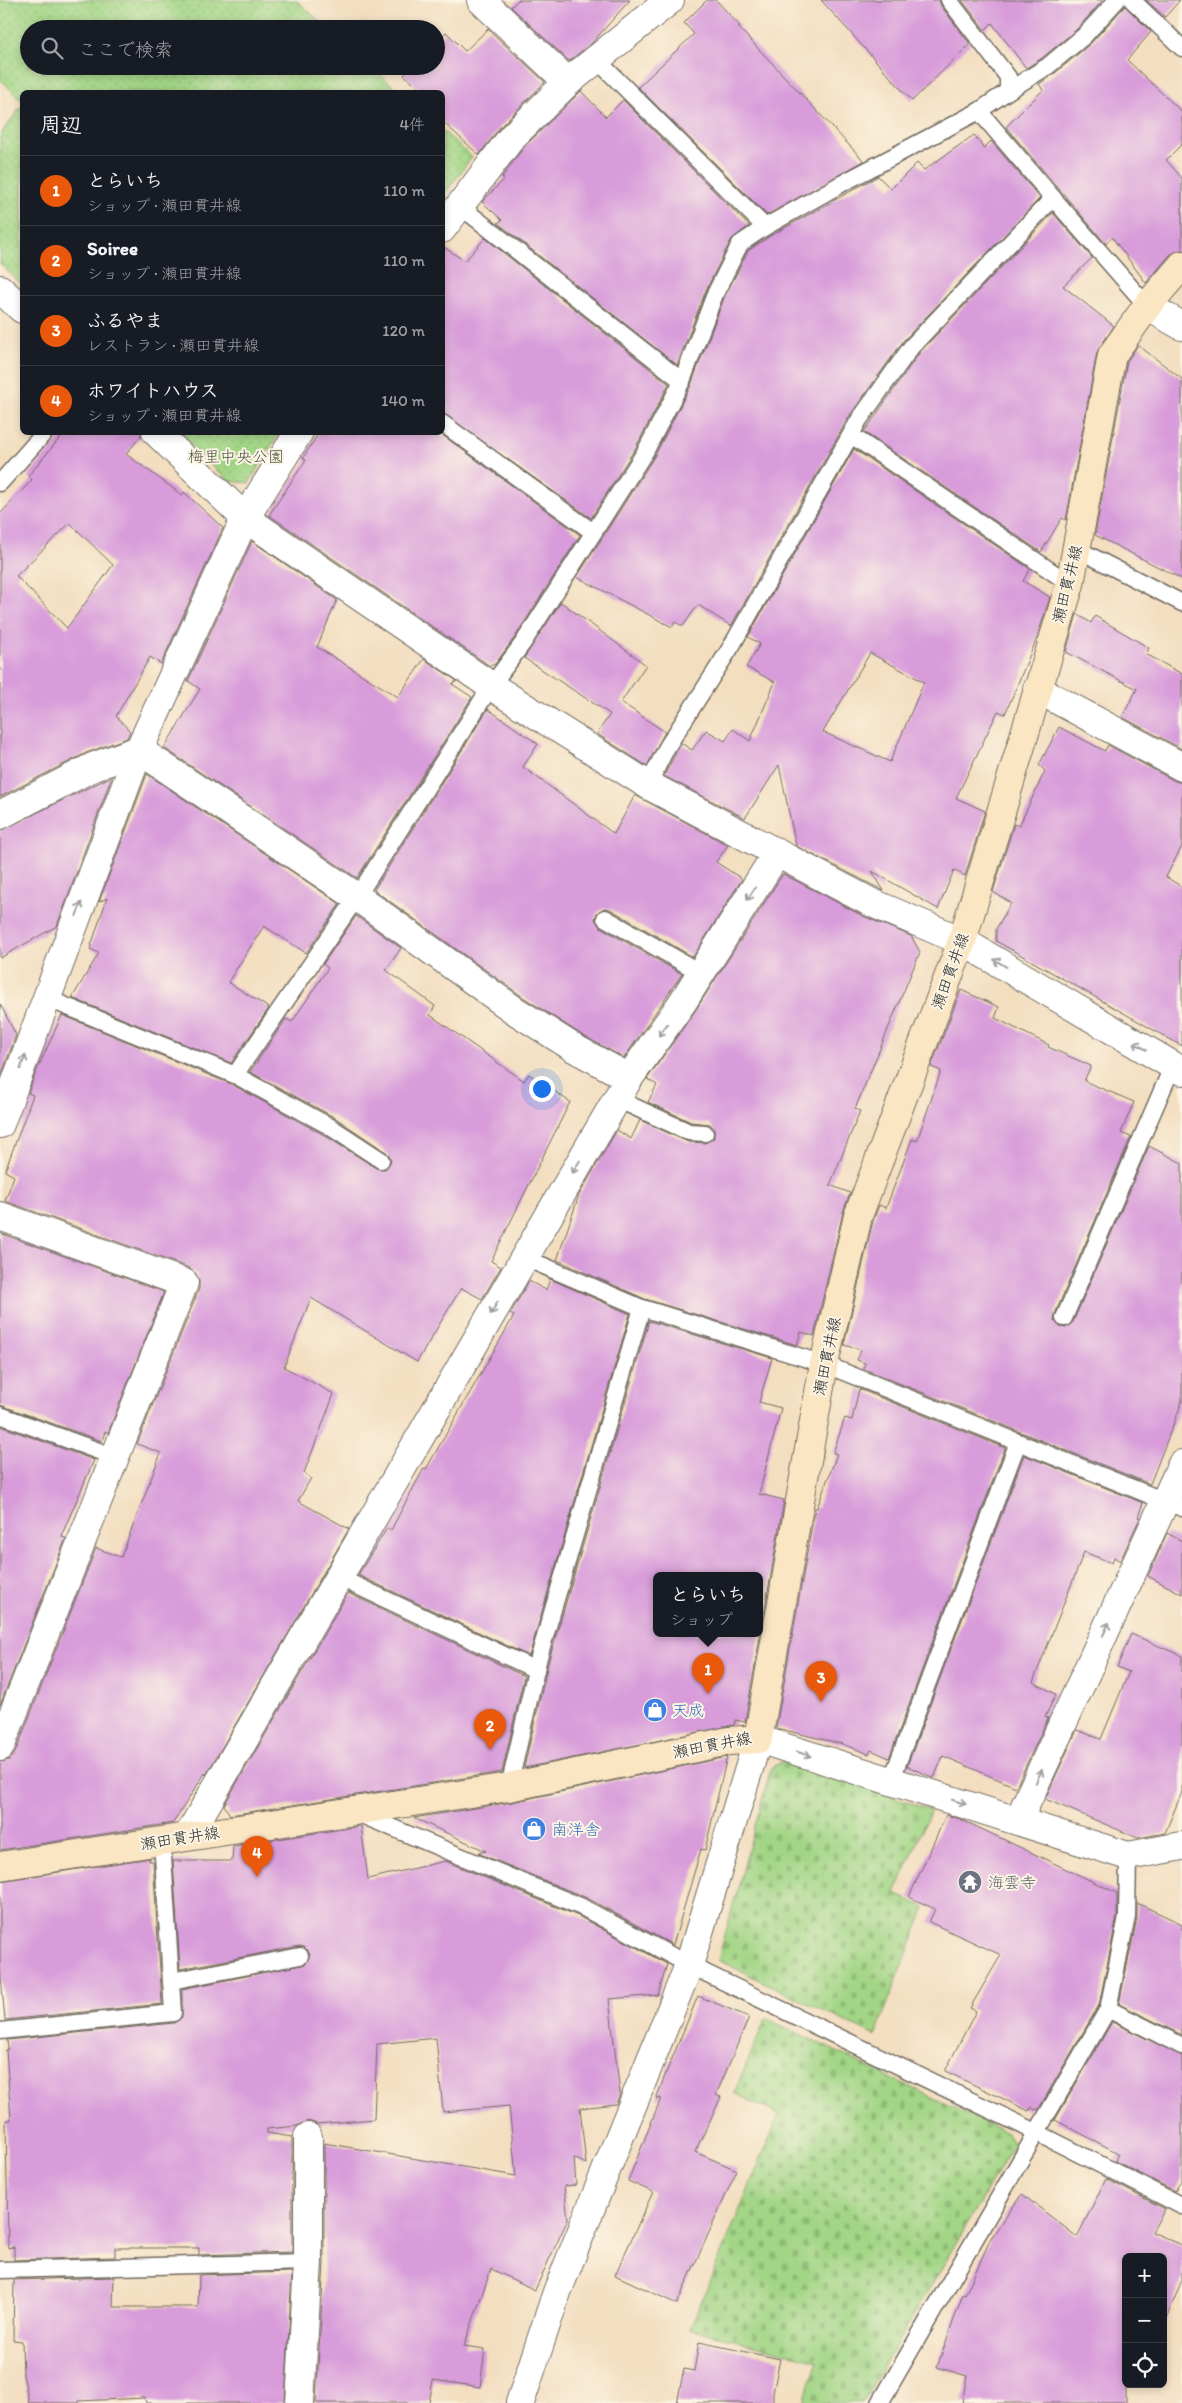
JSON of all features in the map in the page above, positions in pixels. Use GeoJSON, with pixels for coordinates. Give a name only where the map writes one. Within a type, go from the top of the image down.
{"type":"FeatureCollection","features":[{"type":"Feature","properties":{"kind":"main road","name":"瀬田貫井線"},"geometry":{"type":"LineString","coordinates":[[0,1866],[509,1787],[729,1741],[758,1739],[824,1364],[858,1216],[962,940],[1070,584],[1112,355],[1147,306],[1182,265]]}},
{"type":"Feature","properties":{"kind":"street"},"geometry":{"type":"LineString","coordinates":[[481,0],[568,82]]}},
{"type":"Feature","properties":{"kind":"street"},"geometry":{"type":"LineString","coordinates":[[445,225],[512,137],[568,82],[670,0]]}},
{"type":"Feature","properties":{"kind":"street"},"geometry":{"type":"LineString","coordinates":[[1147,306],[1182,326]]}},
{"type":"Feature","properties":{"kind":"street"},"geometry":{"type":"LineString","coordinates":[[159,435],[245,518],[491,686],[648,785],[870,902],[962,940],[1177,1068]]}},
{"type":"Feature","properties":{"kind":"street"},"geometry":{"type":"LineString","coordinates":[[0,1124],[139,750],[245,518],[297,435]]}},
{"type":"Feature","properties":{"kind":"street"},"geometry":{"type":"LineString","coordinates":[[1037,689],[1182,766]]}},
{"type":"Feature","properties":{"kind":"street"},"geometry":{"type":"LineString","coordinates":[[0,815],[93,767],[139,750]]}},
{"type":"Feature","properties":{"kind":"street"},"geometry":{"type":"LineString","coordinates":[[139,750],[356,897],[514,1010],[574,1048],[623,1088]]}},
{"type":"Feature","properties":{"kind":"street"},"geometry":{"type":"LineString","coordinates":[[175,1838],[338,1577],[623,1088],[701,973],[777,853]]}},
{"type":"Feature","properties":{"kind":"street"},"geometry":{"type":"LineString","coordinates":[[0,1216],[184,1283],[0,1746]]}},
{"type":"Feature","properties":{"kind":"street"},"geometry":{"type":"LineString","coordinates":[[1018,1821],[1173,1505],[1182,1464]]}},
{"type":"Feature","properties":{"kind":"street"},"geometry":{"type":"LineString","coordinates":[[520,2403],[557,2292],[689,1965],[758,1739],[1128,1856],[1182,1846]]}},
{"type":"Feature","properties":{"kind":"street"},"geometry":{"type":"LineString","coordinates":[[300,2403],[308,2262],[308,2137]]}},
{"type":"Feature","properties":{"kind":"lane"},"geometry":{"type":"LineString","coordinates":[[949,0],[1008,77],[1008,92]]}},
{"type":"Feature","properties":{"kind":"lane"},"geometry":{"type":"LineString","coordinates":[[235,1076],[356,897],[491,686],[523,643],[645,452],[682,381],[715,294],[740,244],[765,227],[979,111],[1048,66],[1084,36],[1117,0]]}},
{"type":"Feature","properties":{"kind":"lane"},"geometry":{"type":"LineString","coordinates":[[1132,0],[1182,48]]}},
{"type":"Feature","properties":{"kind":"lane"},"geometry":{"type":"LineString","coordinates":[[596,59],[765,227]]}},
{"type":"Feature","properties":{"kind":"lane"},"geometry":{"type":"LineString","coordinates":[[979,111],[1147,306]]}},
{"type":"Feature","properties":{"kind":"lane"},"geometry":{"type":"LineString","coordinates":[[648,785],[667,747],[731,647],[860,420],[912,346],[1053,198]]}},
{"type":"Feature","properties":{"kind":"lane"},"geometry":{"type":"LineString","coordinates":[[460,206],[682,381]]}},
{"type":"Feature","properties":{"kind":"lane"},"geometry":{"type":"LineString","coordinates":[[445,424],[593,532]]}},
{"type":"Feature","properties":{"kind":"lane"},"geometry":{"type":"LineString","coordinates":[[0,483],[41,435]]}},
{"type":"Feature","properties":{"kind":"lane"},"geometry":{"type":"LineString","coordinates":[[851,435],[1070,584]]}},
{"type":"Feature","properties":{"kind":"lane"},"geometry":{"type":"LineString","coordinates":[[1077,549],[1182,603]]}},
{"type":"Feature","properties":{"kind":"lane"},"geometry":{"type":"LineString","coordinates":[[605,918],[701,973]]}},
{"type":"Feature","properties":{"kind":"lane"},"geometry":{"type":"LineString","coordinates":[[46,998],[235,1076],[329,1126],[381,1160]]}},
{"type":"Feature","properties":{"kind":"lane"},"geometry":{"type":"LineString","coordinates":[[1064,1318],[1177,1068]]}},
{"type":"Feature","properties":{"kind":"lane"},"geometry":{"type":"LineString","coordinates":[[623,1088],[689,1132],[705,1132]]}},
{"type":"Feature","properties":{"kind":"lane"},"geometry":{"type":"LineString","coordinates":[[523,1257],[642,1308],[824,1364],[1173,1505]]}},
{"type":"Feature","properties":{"kind":"lane"},"geometry":{"type":"LineString","coordinates":[[509,1787],[536,1670],[642,1308]]}},
{"type":"Feature","properties":{"kind":"lane"},"geometry":{"type":"LineString","coordinates":[[0,1415],[115,1457]]}},
{"type":"Feature","properties":{"kind":"lane"},"geometry":{"type":"LineString","coordinates":[[891,1781],[1018,1442]]}},
{"type":"Feature","properties":{"kind":"lane"},"geometry":{"type":"LineString","coordinates":[[338,1577],[536,1670]]}},
{"type":"Feature","properties":{"kind":"lane"},"geometry":{"type":"LineString","coordinates":[[355,1812],[582,1907],[689,1965],[1180,2201]]}},
{"type":"Feature","properties":{"kind":"lane"},"geometry":{"type":"LineString","coordinates":[[0,2031],[172,2013],[171,1981],[175,1838]]}},
{"type":"Feature","properties":{"kind":"lane"},"geometry":{"type":"LineString","coordinates":[[880,2403],[1108,2009],[1127,1916],[1128,1856]]}},
{"type":"Feature","properties":{"kind":"lane"},"geometry":{"type":"LineString","coordinates":[[171,1981],[300,1956]]}},
{"type":"Feature","properties":{"kind":"lane"},"geometry":{"type":"LineString","coordinates":[[1108,2009],[1182,2046]]}},
{"type":"Feature","properties":{"kind":"lane"},"geometry":{"type":"LineString","coordinates":[[0,2270],[308,2262]]}},
{"type":"Feature","properties":{"kind":"green space"},"geometry":{"type":"Polygon","coordinates":[[[0,0],[296,0],[318,20],[20,20],[20,75],[380,75],[398,90],[20,90],[20,99],[0,79],[0,0]]]}},
{"type":"Feature","properties":{"kind":"green space"},"geometry":{"type":"Polygon","coordinates":[[[20,108],[20,283],[0,264],[0,135],[20,108]]]}},
{"type":"Feature","properties":{"kind":"green space"},"geometry":{"type":"Polygon","coordinates":[[[445,133],[472,157],[445,193],[445,133]]]}},
{"type":"Feature","properties":{"kind":"green space","name":"梅里中央公園"},"geometry":{"type":"Polygon","coordinates":[[[180,435],[278,435],[249,483],[228,481],[180,435]]]}},
{"type":"Feature","properties":{"kind":"green space"},"geometry":{"type":"Polygon","coordinates":[[[786,1759],[931,1810],[895,1894],[925,1907],[875,2036],[718,1960],[771,1768],[786,1759]]]}},
{"type":"Feature","properties":{"kind":"green space"},"geometry":{"type":"Polygon","coordinates":[[[766,2018],[1007,2133],[1014,2144],[862,2403],[803,2403],[818,2361],[690,2329],[779,2115],[734,2093],[766,2018]]]}},
{"type":"Feature","properties":{"kind":"building"},"geometry":{"type":"Polygon","coordinates":[[[518,0],[630,0],[592,43],[569,61],[511,7],[518,0]]]}},
{"type":"Feature","properties":{"kind":"building"},"geometry":{"type":"Polygon","coordinates":[[[707,0],[716,0],[740,26],[738,27],[864,161],[767,215],[638,87],[694,34],[684,23],[707,0]]]}},
{"type":"Feature","properties":{"kind":"building"},"geometry":{"type":"Polygon","coordinates":[[[821,0],[939,0],[941,6],[970,44],[912,101],[821,0]]]}},
{"type":"Feature","properties":{"kind":"building"},"geometry":{"type":"Polygon","coordinates":[[[962,0],[1103,0],[1077,29],[1042,58],[1026,68],[992,23],[985,30],[962,0]]]}},
{"type":"Feature","properties":{"kind":"building"},"geometry":{"type":"Polygon","coordinates":[[[1146,0],[1180,0],[1165,17],[1146,0]]]}},
{"type":"Feature","properties":{"kind":"building"},"geometry":{"type":"Polygon","coordinates":[[[1125,6],[1151,32],[1127,60],[1182,112],[1182,144],[1166,160],[1182,178],[1182,250],[1170,255],[1146,283],[1112,237],[1106,244],[1006,127],[1043,90],[1039,84],[1090,44],[1125,6]]]}},
{"type":"Feature","properties":{"kind":"building"},"geometry":{"type":"Polygon","coordinates":[[[488,29],[545,82],[501,126],[479,155],[445,124],[445,90],[421,90],[404,75],[445,75],[446,32],[465,51],[488,29]]]}},
{"type":"Feature","properties":{"kind":"building"},"geometry":{"type":"Polygon","coordinates":[[[581,91],[606,117],[623,100],[749,226],[731,240],[706,290],[677,365],[498,223],[502,220],[482,202],[504,179],[502,177],[524,147],[581,91]]]}},
{"type":"Feature","properties":{"kind":"building"},"geometry":{"type":"Polygon","coordinates":[[[974,135],[984,148],[991,141],[1040,198],[904,340],[850,415],[731,626],[698,605],[683,626],[675,622],[672,627],[577,577],[654,457],[691,385],[724,298],[748,251],[770,236],[878,176],[891,189],[917,163],[924,170],[974,135]]]}},
{"type":"Feature","properties":{"kind":"building"},"geometry":{"type":"Polygon","coordinates":[[[1053,213],[1092,258],[1063,286],[1114,326],[1097,352],[1066,520],[1062,518],[1041,552],[864,432],[920,352],[1053,213]]]}},
{"type":"Feature","properties":{"kind":"building"},"geometry":{"type":"Polygon","coordinates":[[[485,238],[669,384],[636,447],[591,518],[445,415],[445,248],[465,261],[485,238]]]}},
{"type":"Feature","properties":{"kind":"building"},"geometry":{"type":"Polygon","coordinates":[[[1138,345],[1182,379],[1182,579],[1095,535],[1127,361],[1138,345]]]}},
{"type":"Feature","properties":{"kind":"building"},"geometry":{"type":"Polygon","coordinates":[[[62,435],[141,435],[126,454],[182,495],[184,492],[223,528],[161,664],[150,657],[116,716],[130,731],[127,738],[86,753],[0,797],[0,514],[32,480],[28,476],[62,435]],[[70,523],[16,576],[67,628],[113,565],[70,523]]]}},
{"type":"Feature","properties":{"kind":"building"},"geometry":{"type":"Polygon","coordinates":[[[317,435],[442,435],[580,535],[515,637],[495,664],[490,666],[269,515],[306,460],[303,458],[317,435]]]}},
{"type":"Feature","properties":{"kind":"building"},"geometry":{"type":"Polygon","coordinates":[[[854,449],[1030,569],[1023,581],[1050,597],[1037,638],[1005,714],[998,711],[956,798],[985,811],[965,876],[954,870],[938,909],[872,871],[884,891],[796,846],[779,765],[745,818],[664,776],[681,743],[692,750],[706,730],[725,741],[733,729],[750,741],[775,682],[746,667],[760,644],[748,637],[854,449]],[[870,653],[823,732],[890,762],[924,682],[870,653]]]}},
{"type":"Feature","properties":{"kind":"building"},"geometry":{"type":"Polygon","coordinates":[[[252,541],[337,600],[317,647],[398,697],[424,659],[457,681],[452,684],[472,697],[357,878],[164,748],[200,689],[188,681],[252,541]]]}},
{"type":"Feature","properties":{"kind":"building"},"geometry":{"type":"Polygon","coordinates":[[[561,602],[646,665],[621,702],[665,732],[647,766],[597,734],[610,714],[524,658],[561,602]]]}},
{"type":"Feature","properties":{"kind":"building"},"geometry":{"type":"Polygon","coordinates":[[[1077,614],[1091,623],[1095,616],[1149,648],[1146,654],[1182,674],[1182,749],[1122,717],[1137,689],[1066,652],[1077,614]]]}},
{"type":"Feature","properties":{"kind":"building"},"geometry":{"type":"Polygon","coordinates":[[[488,709],[538,744],[523,767],[614,834],[635,795],[728,845],[716,862],[742,879],[693,957],[610,909],[604,908],[597,913],[595,919],[600,927],[682,974],[624,1058],[582,1035],[523,997],[374,890],[488,709]]]}},
{"type":"Feature","properties":{"kind":"building"},"geometry":{"type":"Polygon","coordinates":[[[1059,727],[1105,751],[1108,745],[1182,783],[1182,846],[1166,877],[1182,887],[1182,1046],[996,941],[996,929],[1011,903],[993,892],[1014,824],[1019,826],[1045,771],[1039,765],[1059,727]]]}},
{"type":"Feature","properties":{"kind":"building"},"geometry":{"type":"Polygon","coordinates":[[[147,774],[340,904],[306,953],[264,926],[228,982],[269,1008],[231,1063],[72,998],[99,953],[90,949],[107,898],[99,902],[147,774]]]}},
{"type":"Feature","properties":{"kind":"building"},"geometry":{"type":"Polygon","coordinates":[[[112,776],[57,926],[0,958],[0,831],[112,776]]]}},
{"type":"Feature","properties":{"kind":"building"},"geometry":{"type":"Polygon","coordinates":[[[783,874],[863,916],[911,936],[920,952],[855,1109],[860,1111],[830,1185],[850,1193],[843,1212],[814,1336],[801,1332],[797,1345],[645,1299],[557,1260],[579,1195],[617,1130],[631,1139],[640,1120],[688,1142],[705,1143],[714,1138],[714,1129],[710,1124],[691,1122],[648,1102],[657,1085],[647,1079],[695,1011],[783,874]]]}},
{"type":"Feature","properties":{"kind":"building"},"geometry":{"type":"Polygon","coordinates":[[[356,916],[401,948],[386,970],[435,1006],[430,1015],[524,1081],[529,1074],[570,1102],[491,1261],[501,1267],[482,1299],[461,1288],[417,1362],[311,1298],[284,1367],[334,1394],[304,1473],[311,1478],[298,1501],[349,1529],[206,1775],[205,1773],[173,1823],[0,1850],[0,1762],[9,1760],[15,1753],[96,1548],[121,1557],[161,1453],[137,1444],[199,1289],[199,1281],[196,1274],[189,1268],[5,1201],[14,1176],[5,1171],[33,1095],[28,1093],[36,1072],[62,1015],[231,1084],[324,1135],[376,1168],[385,1169],[391,1161],[386,1152],[334,1117],[250,1072],[286,1019],[292,1022],[328,968],[323,964],[356,916]]]}},
{"type":"Feature","properties":{"kind":"building"},"geometry":{"type":"Polygon","coordinates":[[[961,990],[999,1007],[995,1018],[1049,1045],[1048,1047],[1091,1066],[1084,1081],[1134,1102],[1121,1133],[1131,1137],[1055,1314],[1054,1320],[1060,1327],[1066,1328],[1073,1322],[1149,1146],[1182,1163],[1182,1402],[1150,1484],[864,1369],[865,1363],[857,1360],[861,1350],[844,1345],[873,1221],[879,1205],[886,1208],[912,1139],[917,1141],[941,1071],[931,1067],[961,990]]]}},
{"type":"Feature","properties":{"kind":"building"},"geometry":{"type":"Polygon","coordinates":[[[0,1004],[16,1035],[0,1079],[0,1004]]]}},
{"type":"Feature","properties":{"kind":"building"},"geometry":{"type":"Polygon","coordinates":[[[0,1233],[164,1292],[108,1433],[105,1431],[102,1441],[0,1405],[0,1233]]]}},
{"type":"Feature","properties":{"kind":"building"},"geometry":{"type":"Polygon","coordinates":[[[550,1279],[630,1314],[529,1656],[358,1575],[387,1528],[391,1530],[424,1468],[426,1469],[514,1316],[510,1314],[529,1281],[546,1290],[550,1279]]]}},
{"type":"Feature","properties":{"kind":"building"},"geometry":{"type":"Polygon","coordinates":[[[649,1321],[772,1358],[759,1402],[781,1408],[759,1494],[784,1500],[763,1620],[763,1572],[653,1572],[653,1637],[760,1637],[745,1722],[735,1720],[734,1725],[524,1768],[549,1660],[649,1321]]]}},
{"type":"Feature","properties":{"kind":"building"},"geometry":{"type":"Polygon","coordinates":[[[859,1389],[1005,1448],[889,1758],[871,1750],[869,1754],[842,1744],[776,1728],[815,1508],[817,1508],[837,1454],[833,1453],[845,1418],[852,1420],[859,1389]]]}},
{"type":"Feature","properties":{"kind":"building"},"geometry":{"type":"Polygon","coordinates":[[[0,1426],[94,1460],[63,1532],[62,1537],[66,1538],[0,1705],[0,1426]]]}},
{"type":"Feature","properties":{"kind":"building"},"geometry":{"type":"Polygon","coordinates":[[[1024,1455],[1143,1503],[1138,1517],[1140,1518],[1120,1561],[1114,1557],[1112,1563],[1084,1552],[1033,1682],[1056,1694],[1045,1717],[1048,1718],[1016,1787],[943,1756],[934,1778],[907,1766],[1024,1455]]]}},
{"type":"Feature","properties":{"kind":"building"},"geometry":{"type":"Polygon","coordinates":[[[1167,1533],[1182,1541],[1182,1594],[1148,1576],[1167,1533]]]}},
{"type":"Feature","properties":{"kind":"building"},"geometry":{"type":"Polygon","coordinates":[[[348,1593],[524,1676],[502,1772],[230,1815],[224,1805],[348,1593]]]}},
{"type":"Feature","properties":{"kind":"building"},"geometry":{"type":"Polygon","coordinates":[[[1131,1634],[1182,1656],[1182,1792],[1165,1833],[1138,1838],[1045,1799],[1077,1730],[1101,1739],[1129,1672],[1117,1667],[1131,1634]]]}},
{"type":"Feature","properties":{"kind":"building"},"geometry":{"type":"Polygon","coordinates":[[[727,1757],[705,1850],[701,1849],[673,1945],[587,1898],[478,1853],[486,1851],[414,1818],[512,1802],[727,1757]]]}},
{"type":"Feature","properties":{"kind":"building"},"geometry":{"type":"Polygon","coordinates":[[[946,1815],[960,1819],[1117,1893],[1117,1916],[1099,2005],[1038,2110],[1031,2107],[1029,2111],[945,2071],[976,2011],[970,2008],[1001,1955],[929,1922],[935,1909],[909,1897],[946,1815]]]}},
{"type":"Feature","properties":{"kind":"building"},"geometry":{"type":"Polygon","coordinates":[[[361,1826],[368,1879],[445,1861],[578,1916],[667,1964],[658,1995],[609,1999],[620,2094],[616,2104],[580,2108],[586,2164],[574,2158],[576,2185],[564,2186],[568,2219],[535,2290],[491,2269],[464,2346],[485,2349],[480,2387],[433,2380],[429,2403],[316,2403],[324,2263],[324,2143],[516,2176],[509,2106],[443,2112],[436,2038],[377,2044],[374,2119],[317,2124],[308,2121],[297,2126],[267,2129],[267,2133],[292,2137],[292,2252],[199,2255],[199,2248],[115,2248],[115,2257],[14,2260],[14,2247],[8,2248],[6,2120],[11,2120],[7,2040],[174,2023],[182,2017],[182,1989],[306,1964],[310,1954],[304,1947],[299,1946],[180,1969],[173,1861],[232,1861],[233,1846],[361,1826]]]}},
{"type":"Feature","properties":{"kind":"building"},"geometry":{"type":"Polygon","coordinates":[[[150,1858],[149,1861],[153,1861],[162,2004],[5,2020],[0,1966],[0,1881],[150,1858]]]}},
{"type":"Feature","properties":{"kind":"building"},"geometry":{"type":"Polygon","coordinates":[[[1137,1903],[1182,1924],[1182,2035],[1119,2004],[1137,1919],[1137,1903]]]}},
{"type":"Feature","properties":{"kind":"building"},"geometry":{"type":"Polygon","coordinates":[[[698,1996],[749,2017],[716,2095],[721,2097],[695,2152],[737,2170],[677,2304],[615,2275],[653,2192],[628,2181],[661,2098],[656,2099],[698,1996]]]}},
{"type":"Feature","properties":{"kind":"building"},"geometry":{"type":"Polygon","coordinates":[[[1112,2022],[1182,2056],[1182,2180],[1175,2191],[1115,2161],[1118,2153],[1055,2120],[1112,2022]]]}},
{"type":"Feature","properties":{"kind":"building"},"geometry":{"type":"Polygon","coordinates":[[[1106,2179],[1165,2209],[1152,2232],[1182,2245],[1182,2280],[1167,2318],[1167,2253],[1122,2253],[1122,2388],[1126,2388],[1126,2403],[962,2403],[967,2376],[937,2367],[963,2294],[965,2295],[991,2238],[1022,2194],[1077,2237],[1106,2179]]]}},
{"type":"Feature","properties":{"kind":"building"},"geometry":{"type":"Polygon","coordinates":[[[292,2272],[285,2403],[146,2403],[145,2398],[78,2401],[78,2403],[29,2403],[23,2375],[22,2341],[13,2340],[14,2280],[114,2277],[113,2307],[198,2307],[199,2275],[292,2272]]]}},
{"type":"Feature","properties":{"kind":"building"},"geometry":{"type":"Polygon","coordinates":[[[699,2342],[780,2359],[773,2393],[773,2403],[677,2403],[684,2369],[694,2371],[699,2342]]]}},
{"type":"Feature","properties":{"kind":"place","name":"とらいち"},"geometry":{"type":"Point","coordinates":[708,1694]}},
{"type":"Feature","properties":{"kind":"place","name":"ふるやま"},"geometry":{"type":"Point","coordinates":[821,1702]}},
{"type":"Feature","properties":{"kind":"place","name":"天成"},"geometry":{"type":"Point","coordinates":[655,1710]}},
{"type":"Feature","properties":{"kind":"place","name":"Soiree"},"geometry":{"type":"Point","coordinates":[490,1750]}},
{"type":"Feature","properties":{"kind":"place","name":"南洋舎"},"geometry":{"type":"Point","coordinates":[534,1829]}},
{"type":"Feature","properties":{"kind":"place","name":"ホワイトハウス"},"geometry":{"type":"Point","coordinates":[257,1877]}},
{"type":"Feature","properties":{"kind":"place","name":"海雲寺"},"geometry":{"type":"Point","coordinates":[970,1882]}}]}
